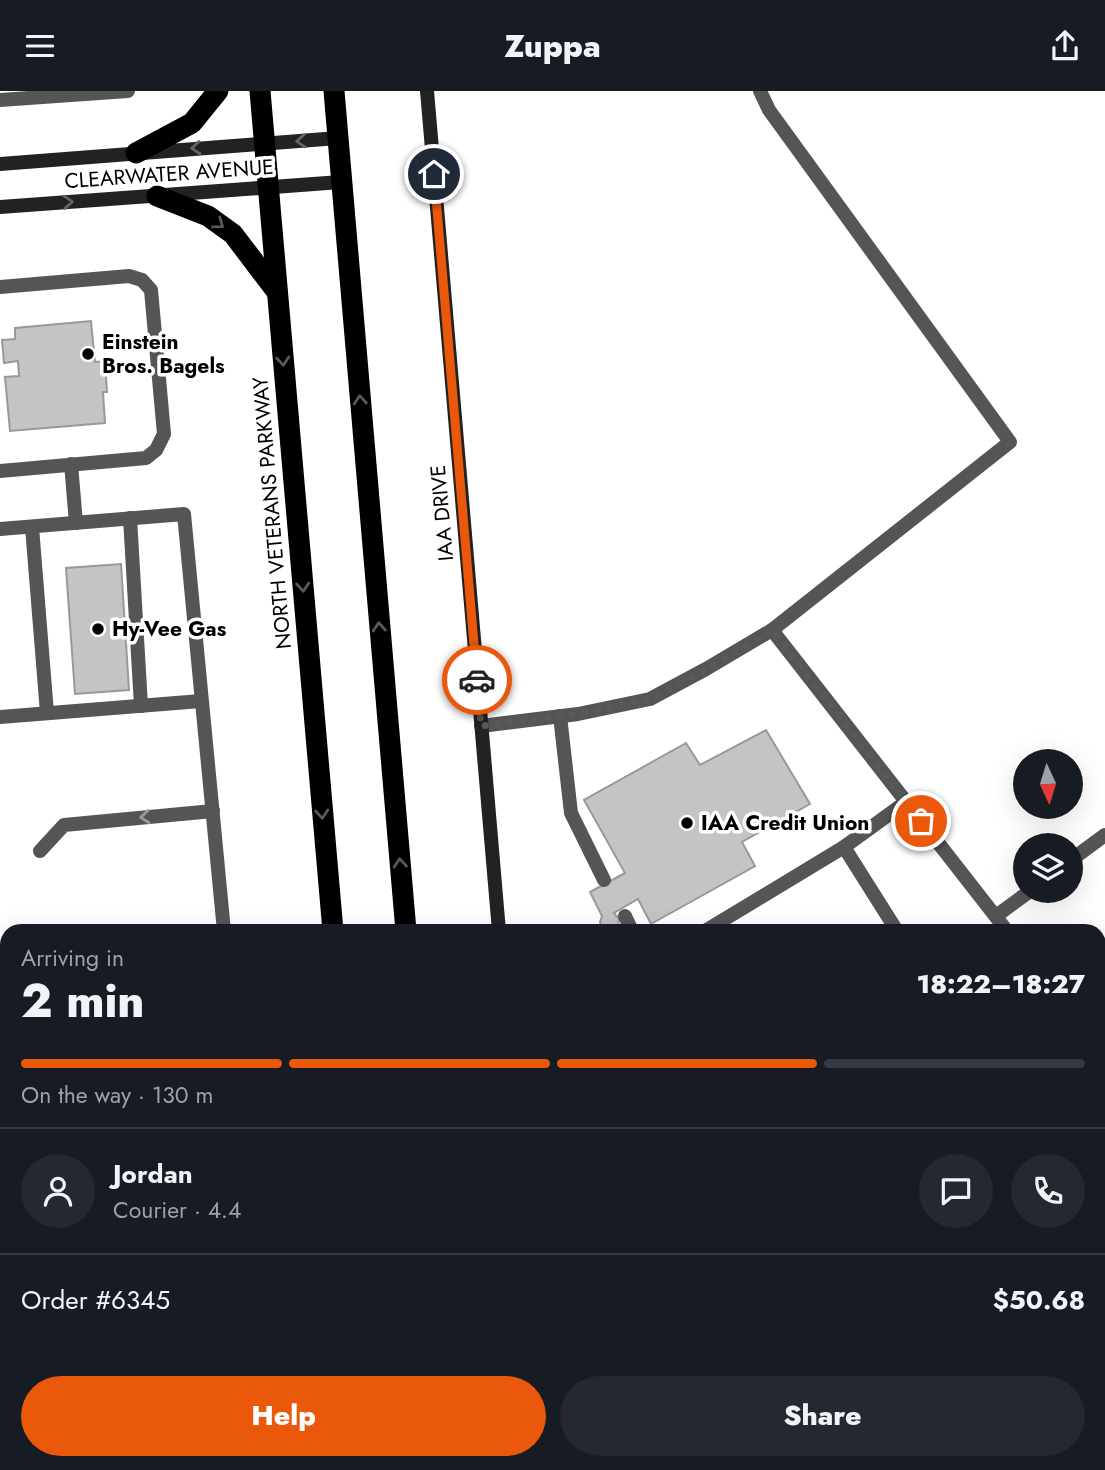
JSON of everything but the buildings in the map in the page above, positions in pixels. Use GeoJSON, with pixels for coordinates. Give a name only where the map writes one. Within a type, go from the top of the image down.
{"type":"FeatureCollection","features":[{"type":"Feature","properties":{"kind":"highway"},"geometry":{"type":"LineString","coordinates":[[136,153],[192,123],[218,91]]}},
{"type":"Feature","properties":{"kind":"highway","name":"NORTH VETERANS PARKWAY"},"geometry":{"type":"LineString","coordinates":[[260,91],[331,924]]}},
{"type":"Feature","properties":{"kind":"highway"},"geometry":{"type":"LineString","coordinates":[[334,91],[405,924]]}},
{"type":"Feature","properties":{"kind":"highway"},"geometry":{"type":"LineString","coordinates":[[157,196],[208,216],[233,234],[278,293]]}},
{"type":"Feature","properties":{"kind":"street","name":"IAA DRIVE"},"geometry":{"type":"LineString","coordinates":[[427,91],[498,924]]}},
{"type":"Feature","properties":{"kind":"street","name":"CLEARWATER AVENUE"},"geometry":{"type":"LineString","coordinates":[[0,163],[338,138]]}},
{"type":"Feature","properties":{"kind":"street","name":"CLEARWATER AVENUE"},"geometry":{"type":"LineString","coordinates":[[0,207],[341,182]]}},
{"type":"Feature","properties":{"kind":"lane"},"geometry":{"type":"LineString","coordinates":[[0,100],[128,91]]}},
{"type":"Feature","properties":{"kind":"lane"},"geometry":{"type":"LineString","coordinates":[[481,726],[560,716],[650,699],[715,665],[772,630],[1010,442],[768,110],[760,91]]}},
{"type":"Feature","properties":{"kind":"lane"},"geometry":{"type":"LineString","coordinates":[[0,287],[129,275],[142,280],[151,290],[164,434],[156,450],[146,458],[0,471]]}},
{"type":"Feature","properties":{"kind":"lane"},"geometry":{"type":"LineString","coordinates":[[71,464],[76,523]]}},
{"type":"Feature","properties":{"kind":"lane"},"geometry":{"type":"LineString","coordinates":[[0,529],[184,514],[223,924]]}},
{"type":"Feature","properties":{"kind":"lane"},"geometry":{"type":"LineString","coordinates":[[130,518],[141,706]]}},
{"type":"Feature","properties":{"kind":"lane"},"geometry":{"type":"LineString","coordinates":[[32,527],[47,713]]}},
{"type":"Feature","properties":{"kind":"lane"},"geometry":{"type":"LineString","coordinates":[[772,630],[1002,924]]}},
{"type":"Feature","properties":{"kind":"lane"},"geometry":{"type":"LineString","coordinates":[[0,717],[201,701]]}},
{"type":"Feature","properties":{"kind":"lane"},"geometry":{"type":"LineString","coordinates":[[560,716],[571,813],[604,880]]}},
{"type":"Feature","properties":{"kind":"lane"},"geometry":{"type":"LineString","coordinates":[[717,924],[844,847],[906,801]]}},
{"type":"Feature","properties":{"kind":"lane"},"geometry":{"type":"LineString","coordinates":[[40,851],[64,825],[213,811]]}},
{"type":"Feature","properties":{"kind":"lane"},"geometry":{"type":"LineString","coordinates":[[1083,851],[1105,835]]}},
{"type":"Feature","properties":{"kind":"lane"},"geometry":{"type":"LineString","coordinates":[[844,847],[893,924]]}},
{"type":"Feature","properties":{"kind":"lane"},"geometry":{"type":"LineString","coordinates":[[996,916],[1014,903]]}},
{"type":"Feature","properties":{"kind":"lane"},"geometry":{"type":"LineString","coordinates":[[625,916],[629,924]]}},
{"type":"Feature","properties":{"kind":"way so far"},"geometry":{"type":"LineString","coordinates":[[477,680],[481,726],[578,714],[650,699],[715,665],[772,630],[921,821]]}},
{"type":"Feature","properties":{"kind":"place","name":"Einstein Bros. Bagels"},"geometry":{"type":"Point","coordinates":[88,354]}},
{"type":"Feature","properties":{"kind":"place","name":"Hy-Vee Gas"},"geometry":{"type":"Point","coordinates":[98,629]}},
{"type":"Feature","properties":{"kind":"place","name":"IAA Credit Union"},"geometry":{"type":"Point","coordinates":[687,823]}},
{"type":"Feature","properties":{"kind":"route"},"geometry":{"type":"LineString","coordinates":[[434,174],[477,680]]}}]}
